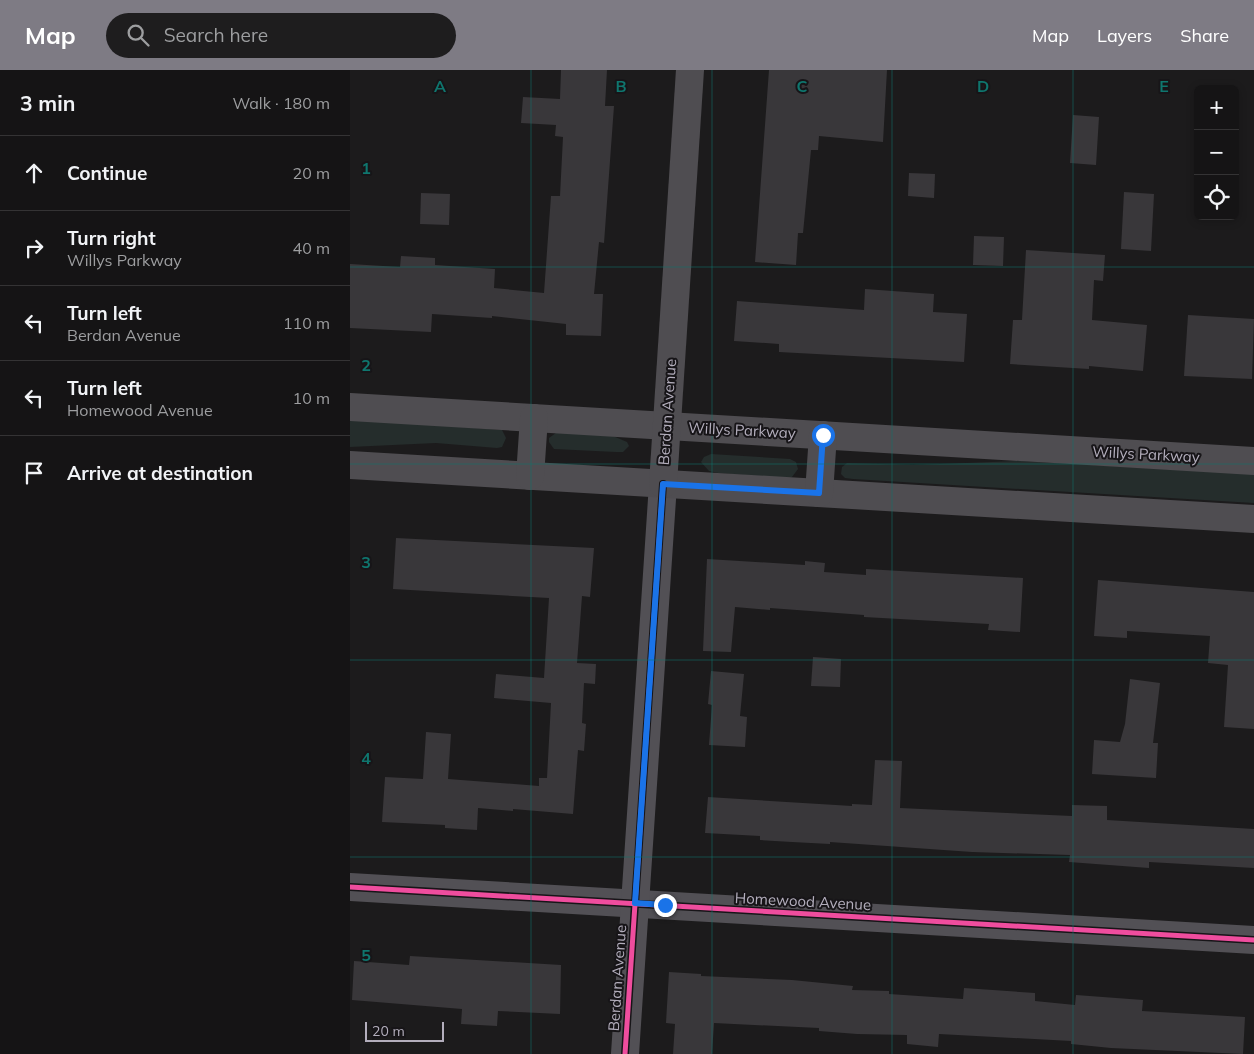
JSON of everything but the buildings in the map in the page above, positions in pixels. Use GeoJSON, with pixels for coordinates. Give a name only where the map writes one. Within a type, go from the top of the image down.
{"type":"FeatureCollection","features":[{"type":"Feature","properties":{"kind":"main road","name":"Berdan Avenue"},"geometry":{"type":"LineString","coordinates":[[663,484],[690,70]]}},
{"type":"Feature","properties":{"kind":"main road","name":"Willys Parkway"},"geometry":{"type":"LineString","coordinates":[[350,407],[1254,461]]}},
{"type":"Feature","properties":{"kind":"main road"},"geometry":{"type":"LineString","coordinates":[[530,476],[534,418]]}},
{"type":"Feature","properties":{"kind":"main road"},"geometry":{"type":"LineString","coordinates":[[819,493],[823,435]]}},
{"type":"Feature","properties":{"kind":"main road"},"geometry":{"type":"LineString","coordinates":[[350,465],[1254,519]]}},
{"type":"Feature","properties":{"kind":"street","name":"Berdan Avenue"},"geometry":{"type":"LineString","coordinates":[[625,1054],[663,484]]}},
{"type":"Feature","properties":{"kind":"street","name":"Homewood Avenue"},"geometry":{"type":"LineString","coordinates":[[350,887],[1254,940]]}},
{"type":"Feature","properties":{"kind":"shaded area"},"geometry":{"type":"Polygon","coordinates":[[[350,419],[502,430],[506,438],[502,447],[497,448],[436,443],[350,447],[350,419]]]}},
{"type":"Feature","properties":{"kind":"shaded area"},"geometry":{"type":"Polygon","coordinates":[[[560,430],[613,436],[627,442],[629,446],[623,452],[554,449],[549,442],[549,438],[560,430]]]}},
{"type":"Feature","properties":{"kind":"shaded area"},"geometry":{"type":"Polygon","coordinates":[[[711,454],[790,459],[796,462],[798,469],[792,477],[786,478],[718,473],[709,471],[701,462],[704,457],[711,454]]]}},
{"type":"Feature","properties":{"kind":"shaded area"},"geometry":{"type":"Polygon","coordinates":[[[1021,461],[1254,474],[1254,503],[853,479],[845,478],[841,474],[842,467],[847,463],[913,465],[1021,461]]]}},
{"type":"Feature","properties":{"kind":"cycle path"},"geometry":{"type":"LineString","coordinates":[[625,1054],[663,484]]}},
{"type":"Feature","properties":{"kind":"cycle path"},"geometry":{"type":"LineString","coordinates":[[350,887],[1254,940]]}},
{"type":"Feature","properties":{"kind":"route"},"geometry":{"type":"LineString","coordinates":[[665,905],[635,903],[663,484],[819,493],[823,435]]}}]}
